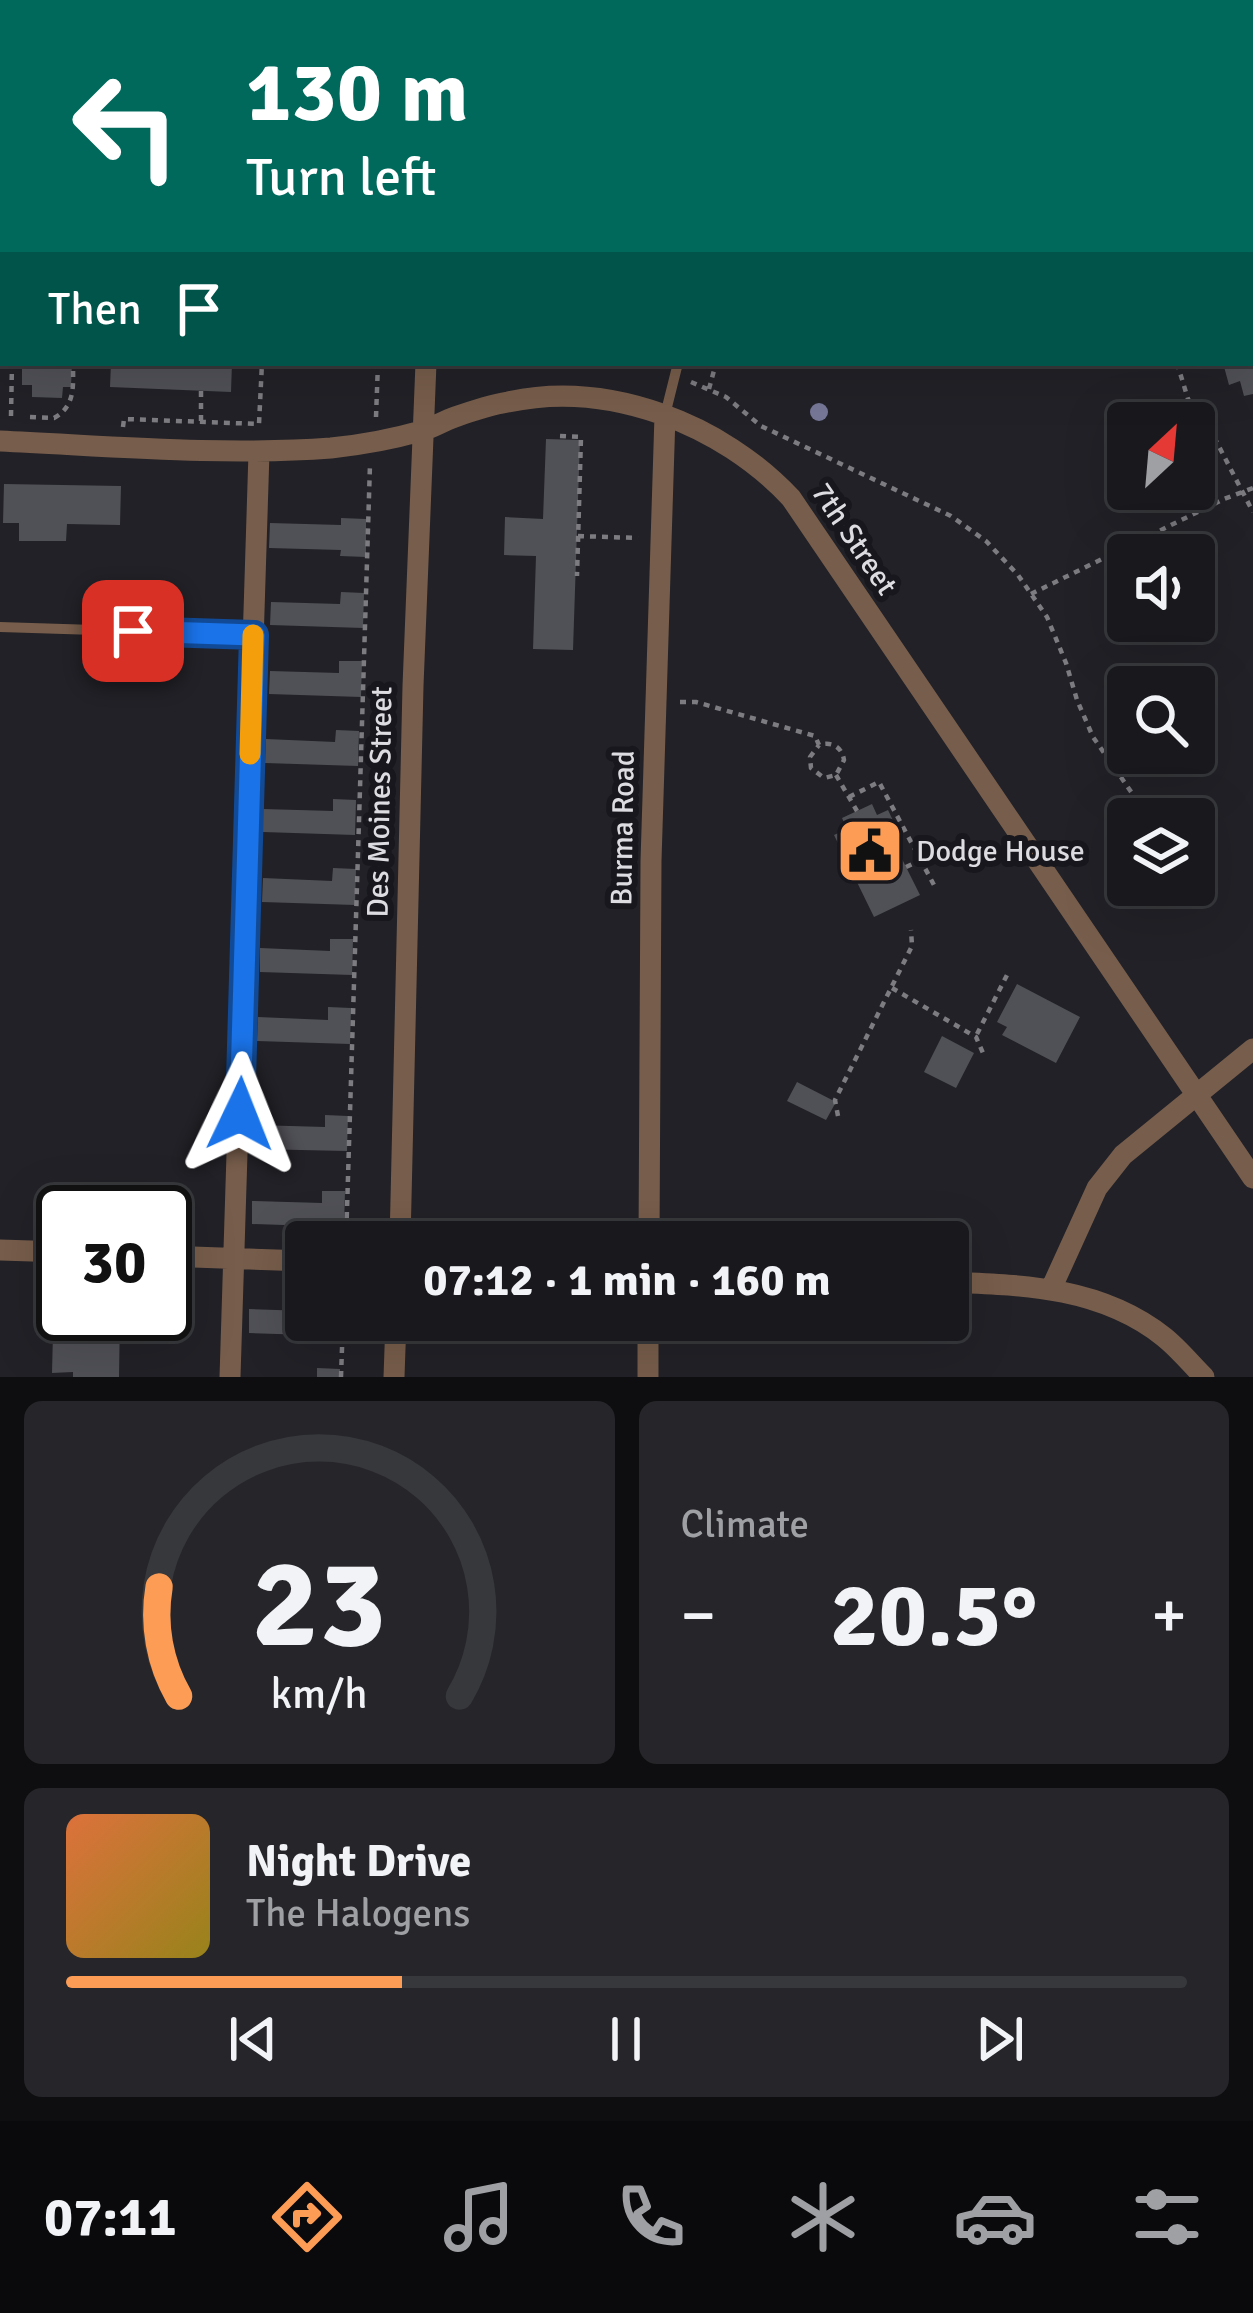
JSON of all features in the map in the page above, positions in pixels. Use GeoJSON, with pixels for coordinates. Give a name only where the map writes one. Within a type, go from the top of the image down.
{"type":"FeatureCollection","features":[{"type":"Feature","properties":{"kind":"street","name":"Des Moines Street"},"geometry":{"type":"LineString","coordinates":[[400,1221],[426,366]]}},
{"type":"Feature","properties":{"kind":"street","name":"7th Street"},"geometry":{"type":"LineString","coordinates":[[0,441],[259,452],[336,447],[424,431],[511,401],[574,396],[665,415],[708,434],[768,473],[791,498],[1253,1178]]}},
{"type":"Feature","properties":{"kind":"street","name":"Burma Road"},"geometry":{"type":"LineString","coordinates":[[649,1221],[651,861],[665,415]]}},
{"type":"Feature","properties":{"kind":"street"},"geometry":{"type":"LineString","coordinates":[[230,1377],[259,452]]}},
{"type":"Feature","properties":{"kind":"street"},"geometry":{"type":"LineString","coordinates":[[1051,1289],[1097,1188],[1123,1155],[1253,1049]]}},
{"type":"Feature","properties":{"kind":"street"},"geometry":{"type":"LineString","coordinates":[[0,1250],[36,1251]]}},
{"type":"Feature","properties":{"kind":"street"},"geometry":{"type":"LineString","coordinates":[[192,1257],[285,1260]]}},
{"type":"Feature","properties":{"kind":"street"},"geometry":{"type":"LineString","coordinates":[[969,1283],[1072,1292],[1120,1310],[1164,1337],[1204,1377]]}},
{"type":"Feature","properties":{"kind":"street"},"geometry":{"type":"LineString","coordinates":[[394,1377],[395,1341]]}},
{"type":"Feature","properties":{"kind":"street"},"geometry":{"type":"LineString","coordinates":[[648,1341],[648,1377]]}},
{"type":"Feature","properties":{"kind":"lane"},"geometry":{"type":"LineString","coordinates":[[665,415],[676,369]]}},
{"type":"Feature","properties":{"kind":"lane"},"geometry":{"type":"LineString","coordinates":[[0,627],[254,635]]}},
{"type":"Feature","properties":{"kind":"path"},"geometry":{"type":"LineString","coordinates":[[11,416],[12,366]]}},
{"type":"Feature","properties":{"kind":"path"},"geometry":{"type":"LineString","coordinates":[[54,418],[68,407],[73,395],[73,366]]}},
{"type":"Feature","properties":{"kind":"path"},"geometry":{"type":"LineString","coordinates":[[124,446],[124,419],[260,424],[262,366]]}},
{"type":"Feature","properties":{"kind":"path"},"geometry":{"type":"LineString","coordinates":[[347,1221],[370,456],[378,366]]}},
{"type":"Feature","properties":{"kind":"path"},"geometry":{"type":"LineString","coordinates":[[709,389],[715,366]]}},
{"type":"Feature","properties":{"kind":"path"},"geometry":{"type":"LineString","coordinates":[[1178,366],[1188,399],[1213,435],[1253,512]]}},
{"type":"Feature","properties":{"kind":"path"},"geometry":{"type":"LineString","coordinates":[[676,369],[726,397],[761,426],[951,516],[986,542],[1047,617],[1094,737],[1136,798]]}},
{"type":"Feature","properties":{"kind":"path"},"geometry":{"type":"LineString","coordinates":[[201,390],[201,422]]}},
{"type":"Feature","properties":{"kind":"path"},"geometry":{"type":"LineString","coordinates":[[560,436],[581,437],[577,576]]}},
{"type":"Feature","properties":{"kind":"path"},"geometry":{"type":"LineString","coordinates":[[1031,594],[1253,488]]}},
{"type":"Feature","properties":{"kind":"path"},"geometry":{"type":"LineString","coordinates":[[578,536],[661,538]]}},
{"type":"Feature","properties":{"kind":"path"},"geometry":{"type":"LineString","coordinates":[[656,704],[695,702],[815,736],[819,745]]}},
{"type":"Feature","properties":{"kind":"path"},"geometry":{"type":"LineString","coordinates":[[819,745],[835,745],[843,754],[843,766],[836,776],[824,778],[811,768],[809,758],[819,745]]}},
{"type":"Feature","properties":{"kind":"path"},"geometry":{"type":"LineString","coordinates":[[836,776],[857,811]]}},
{"type":"Feature","properties":{"kind":"path"},"geometry":{"type":"LineString","coordinates":[[849,797],[879,782],[934,885]]}},
{"type":"Feature","properties":{"kind":"path"},"geometry":{"type":"LineString","coordinates":[[906,867],[921,860]]}},
{"type":"Feature","properties":{"kind":"path"},"geometry":{"type":"LineString","coordinates":[[838,1116],[836,1100],[912,946],[911,930]]}},
{"type":"Feature","properties":{"kind":"path"},"geometry":{"type":"LineString","coordinates":[[976,1036],[1007,975]]}},
{"type":"Feature","properties":{"kind":"path"},"geometry":{"type":"LineString","coordinates":[[891,988],[976,1036],[982,1053]]}},
{"type":"Feature","properties":{"kind":"path"},"geometry":{"type":"LineString","coordinates":[[341,1377],[342,1341]]}},
{"type":"Feature","properties":{"kind":"building"},"geometry":{"type":"Polygon","coordinates":[[[22,366],[72,366],[71,387],[63,387],[62,398],[32,397],[32,385],[22,385],[22,366]]]}},
{"type":"Feature","properties":{"kind":"building"},"geometry":{"type":"Polygon","coordinates":[[[111,366],[232,366],[231,392],[110,387],[111,366]]]}},
{"type":"Feature","properties":{"kind":"building"},"geometry":{"type":"Polygon","coordinates":[[[1224,366],[1253,366],[1253,394],[1244,396],[1240,381],[1229,385],[1224,366]]]}},
{"type":"Feature","properties":{"kind":"building"},"geometry":{"type":"Polygon","coordinates":[[[546,439],[580,440],[573,650],[533,649],[536,556],[504,555],[505,517],[543,519],[546,439]]]}},
{"type":"Feature","properties":{"kind":"building"},"geometry":{"type":"Polygon","coordinates":[[[4,484],[121,486],[120,525],[67,524],[66,541],[19,541],[19,523],[3,523],[4,484]]]}},
{"type":"Feature","properties":{"kind":"building"},"geometry":{"type":"Polygon","coordinates":[[[341,518],[366,519],[366,557],[340,556],[341,550],[269,548],[270,523],[341,525],[341,518]]]}},
{"type":"Feature","properties":{"kind":"building"},"geometry":{"type":"Polygon","coordinates":[[[341,592],[364,593],[363,628],[270,625],[271,602],[340,604],[341,592]]]}},
{"type":"Feature","properties":{"kind":"building"},"geometry":{"type":"Polygon","coordinates":[[[339,661],[362,661],[361,697],[269,694],[270,671],[339,673],[339,661]]]}},
{"type":"Feature","properties":{"kind":"building"},"geometry":{"type":"Polygon","coordinates":[[[336,730],[359,731],[358,766],[265,763],[266,739],[335,742],[336,730]]]}},
{"type":"Feature","properties":{"kind":"building"},"geometry":{"type":"Polygon","coordinates":[[[333,799],[356,800],[355,835],[263,832],[263,809],[333,811],[333,799]]]}},
{"type":"Feature","properties":{"kind":"building","name":"Dodge House"},"geometry":{"type":"Polygon","coordinates":[[[872,804],[877,815],[888,810],[898,831],[890,835],[920,895],[874,917],[834,835],[847,829],[842,818],[872,804]]]}},
{"type":"Feature","properties":{"kind":"building"},"geometry":{"type":"Polygon","coordinates":[[[333,868],[356,869],[355,905],[262,902],[263,878],[332,881],[333,868]]]}},
{"type":"Feature","properties":{"kind":"building"},"geometry":{"type":"Polygon","coordinates":[[[330,939],[353,939],[352,975],[260,972],[260,948],[330,951],[330,939]]]}},
{"type":"Feature","properties":{"kind":"building"},"geometry":{"type":"Polygon","coordinates":[[[1017,984],[1080,1017],[1056,1063],[1002,1035],[1007,1027],[997,1022],[1017,984]]]}},
{"type":"Feature","properties":{"kind":"building"},"geometry":{"type":"Polygon","coordinates":[[[328,1007],[351,1008],[350,1044],[257,1041],[258,1017],[328,1020],[328,1007]]]}},
{"type":"Feature","properties":{"kind":"building"},"geometry":{"type":"Polygon","coordinates":[[[942,1036],[974,1053],[956,1088],[924,1072],[942,1036]]]}},
{"type":"Feature","properties":{"kind":"building"},"geometry":{"type":"Polygon","coordinates":[[[797,1082],[836,1102],[826,1120],[787,1101],[797,1082]]]}},
{"type":"Feature","properties":{"kind":"building"},"geometry":{"type":"Polygon","coordinates":[[[325,1115],[348,1116],[347,1151],[254,1149],[255,1125],[325,1127],[325,1115]]]}},
{"type":"Feature","properties":{"kind":"building"},"geometry":{"type":"Polygon","coordinates":[[[322,1191],[345,1191],[344,1221],[252,1224],[252,1201],[322,1203],[322,1191]]]}},
{"type":"Feature","properties":{"kind":"building"},"geometry":{"type":"Polygon","coordinates":[[[249,1309],[285,1310],[285,1334],[249,1333],[249,1309]]]}},
{"type":"Feature","properties":{"kind":"building"},"geometry":{"type":"Polygon","coordinates":[[[53,1341],[120,1341],[119,1377],[52,1373],[53,1341]]]}},
{"type":"Feature","properties":{"kind":"building"},"geometry":{"type":"Polygon","coordinates":[[[317,1368],[340,1369],[340,1377],[317,1377],[317,1368]]]}},
{"type":"Feature","properties":{"kind":"slow traffic"},"geometry":{"type":"LineString","coordinates":[[250,754],[253,635]]}},
{"type":"Feature","properties":{"kind":"place","name":"Dodge House"},"geometry":{"type":"Point","coordinates":[870,851]}},
{"type":"Feature","properties":{"kind":"route"},"geometry":{"type":"LineString","coordinates":[[133,631],[254,635],[240,1114]]}}]}
